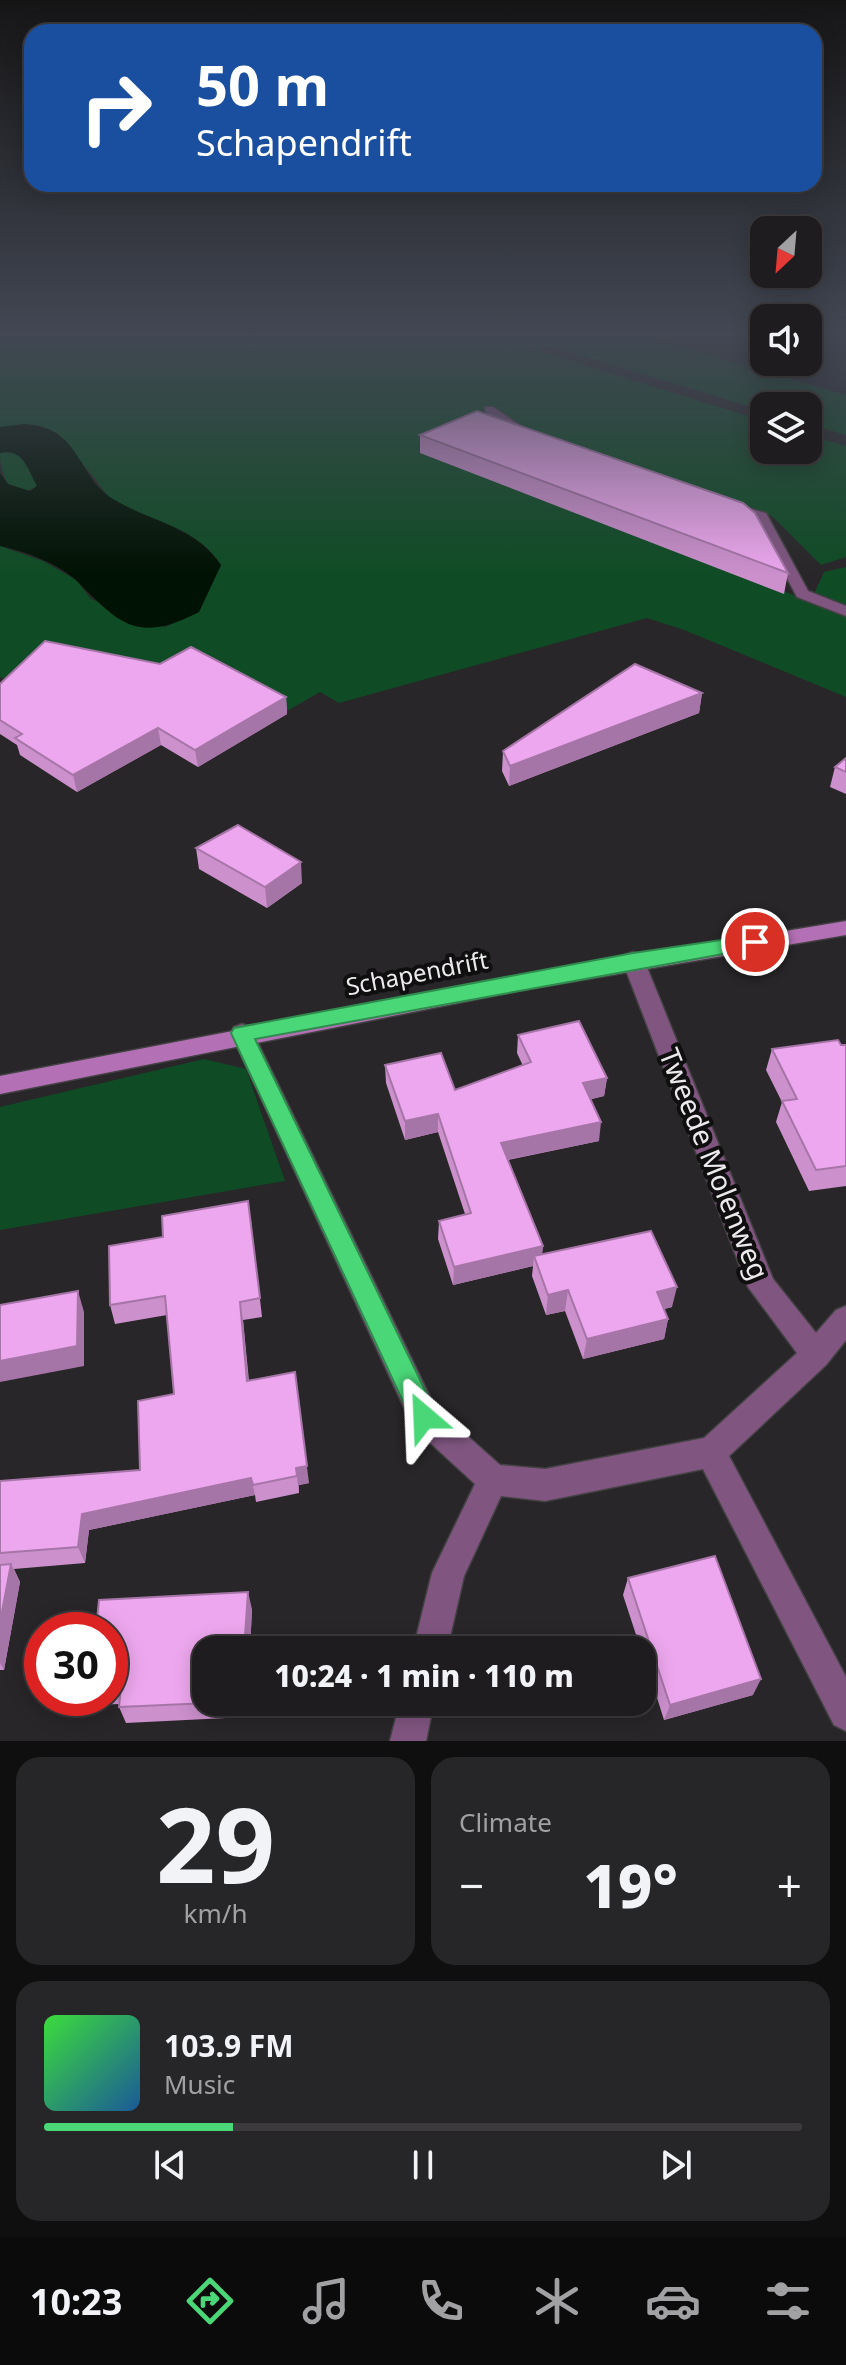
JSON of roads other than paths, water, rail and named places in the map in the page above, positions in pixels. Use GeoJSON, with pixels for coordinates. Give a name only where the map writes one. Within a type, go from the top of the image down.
{"type":"FeatureCollection","features":[{"type":"Feature","properties":{"kind":"street"},"geometry":{"type":"LineString","coordinates":[[493,412],[510,426],[539,437]]}},
{"type":"Feature","properties":{"kind":"street"},"geometry":{"type":"LineString","coordinates":[[717,500],[761,516],[802,594],[846,611]]}},
{"type":"Feature","properties":{"kind":"street","name":"Schapendrift"},"geometry":{"type":"LineString","coordinates":[[0,1085],[242,1033],[633,960],[846,928]]}},
{"type":"Feature","properties":{"kind":"street","name":"Tweede Molenweg"},"geometry":{"type":"LineString","coordinates":[[633,960],[762,1287],[816,1355]]}},
{"type":"Feature","properties":{"kind":"street"},"geometry":{"type":"LineString","coordinates":[[242,1033],[424,1417],[493,1480],[545,1485],[711,1452],[816,1355],[846,1319]]}},
{"type":"Feature","properties":{"kind":"street"},"geometry":{"type":"LineString","coordinates":[[711,1452],[846,1713]]}},
{"type":"Feature","properties":{"kind":"street"},"geometry":{"type":"LineString","coordinates":[[433,1636],[448,1573],[493,1480]]}},
{"type":"Feature","properties":{"kind":"street"},"geometry":{"type":"LineString","coordinates":[[408,1741],[414,1716]]}}]}
